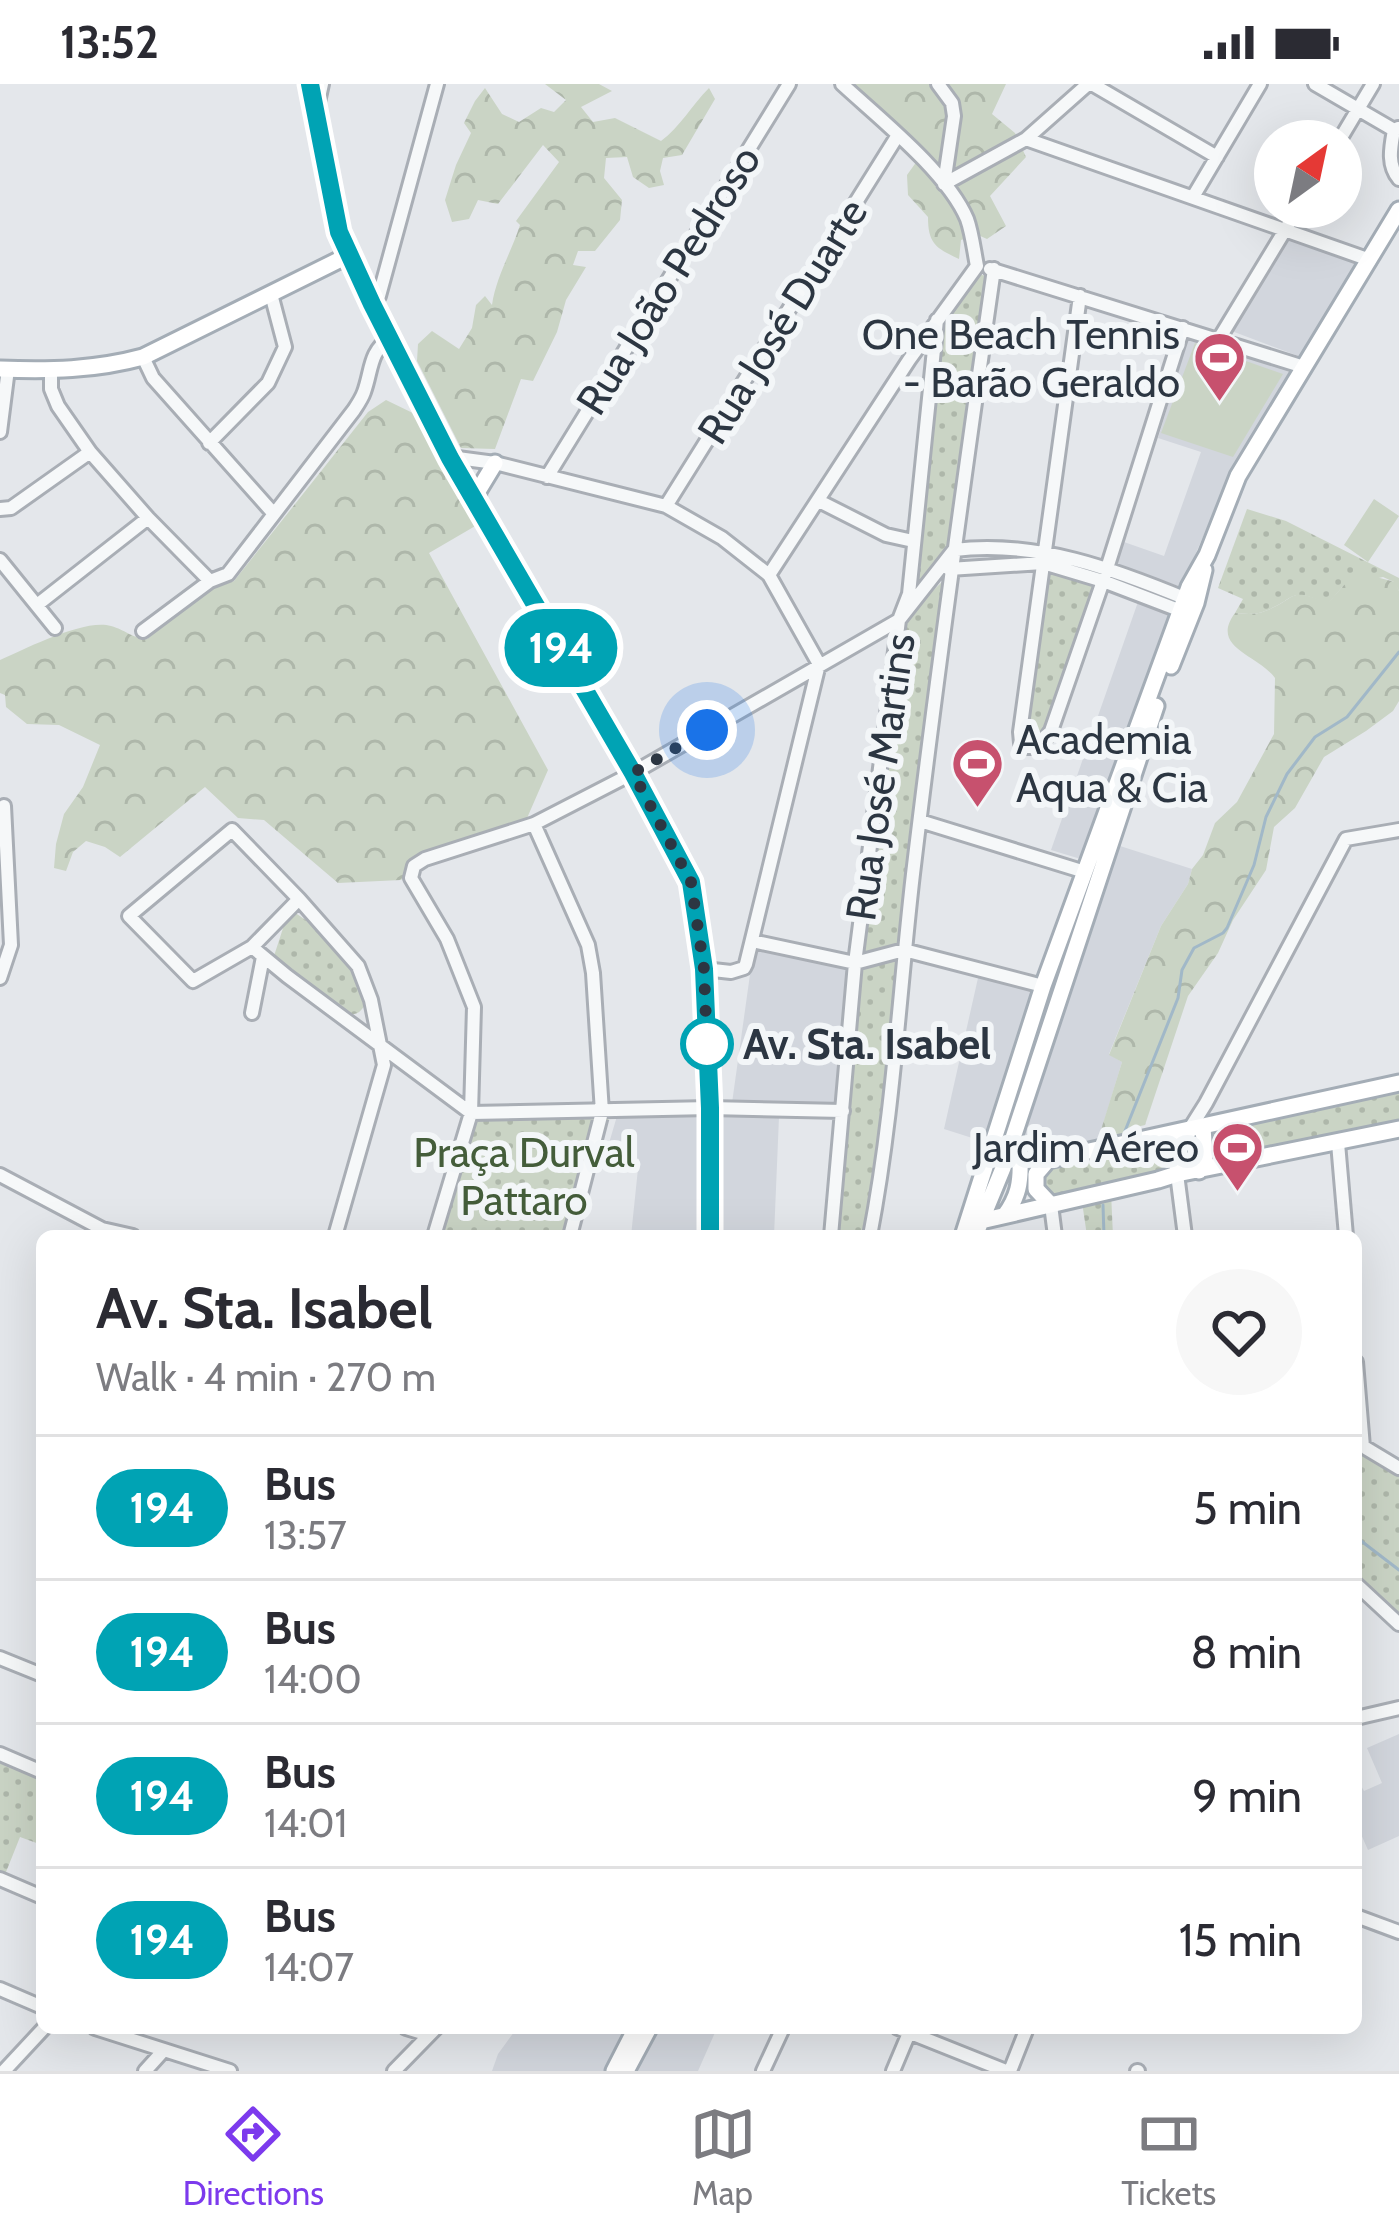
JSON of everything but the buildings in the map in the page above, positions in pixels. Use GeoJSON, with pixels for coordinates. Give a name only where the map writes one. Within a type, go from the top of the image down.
{"type":"FeatureCollection","features":[{"type":"Feature","properties":{"kind":"main road"},"geometry":{"type":"LineString","coordinates":[[310,84],[339,232],[372,304],[450,458],[691,882],[704,969],[710,1230]]}},
{"type":"Feature","properties":{"kind":"main road"},"geometry":{"type":"LineString","coordinates":[[989,1218],[1018,1193],[1021,1180],[1007,1155],[1043,986],[1238,476],[1399,210]]}},
{"type":"Feature","properties":{"kind":"main road"},"geometry":{"type":"LineString","coordinates":[[4,369],[51,371],[143,357],[349,255]]}},
{"type":"Feature","properties":{"kind":"main road"},"geometry":{"type":"LineString","coordinates":[[477,503],[478,491],[494,463]]}},
{"type":"Feature","properties":{"kind":"main road"},"geometry":{"type":"LineString","coordinates":[[965,1230],[980,1181],[1007,1155],[1188,606]]}},
{"type":"Feature","properties":{"kind":"main road"},"geometry":{"type":"LineString","coordinates":[[1007,1155],[1048,1160],[1399,1083]]}},
{"type":"Feature","properties":{"kind":"main road"},"geometry":{"type":"LineString","coordinates":[[1206,1106],[1222,1123]]}},
{"type":"Feature","properties":{"kind":"main road"},"geometry":{"type":"LineString","coordinates":[[1196,1128],[1205,1158],[1199,1171]]}},
{"type":"Feature","properties":{"kind":"main road"},"geometry":{"type":"LineString","coordinates":[[1178,1182],[1178,1151],[1196,1128]]}},
{"type":"Feature","properties":{"kind":"main road"},"geometry":{"type":"LineString","coordinates":[[989,1218],[1158,1180],[1178,1182],[1199,1171],[1399,1129]]}},
{"type":"Feature","properties":{"kind":"main road"},"geometry":{"type":"LineString","coordinates":[[1048,1160],[1036,1174],[1036,1189],[1051,1205]]}},
{"type":"Feature","properties":{"kind":"main road"},"geometry":{"type":"LineString","coordinates":[[980,1181],[989,1218]]}},
{"type":"Feature","properties":{"kind":"main road"},"geometry":{"type":"LineString","coordinates":[[614,2071],[633,2034]]}},
{"type":"Feature","properties":{"kind":"main road"},"geometry":{"type":"LineString","coordinates":[[626,2071],[646,2034]]}},
{"type":"Feature","properties":{"kind":"street"},"geometry":{"type":"LineString","coordinates":[[316,112],[322,84]]}},
{"type":"Feature","properties":{"kind":"street"},"geometry":{"type":"LineString","coordinates":[[372,304],[379,296],[437,84]]}},
{"type":"Feature","properties":{"kind":"street","name":"Rua João Pedroso"},"geometry":{"type":"LineString","coordinates":[[547,477],[789,84]]}},
{"type":"Feature","properties":{"kind":"street"},"geometry":{"type":"LineString","coordinates":[[769,575],[905,365],[977,266],[966,218],[944,184],[842,84]]}},
{"type":"Feature","properties":{"kind":"street"},"geometry":{"type":"LineString","coordinates":[[938,84],[952,103],[954,116],[944,184]]}},
{"type":"Feature","properties":{"kind":"street"},"geometry":{"type":"LineString","coordinates":[[944,184],[1026,139],[1090,84],[1217,157]]}},
{"type":"Feature","properties":{"kind":"street"},"geometry":{"type":"LineString","coordinates":[[1193,197],[1259,84]]}},
{"type":"Feature","properties":{"kind":"street"},"geometry":{"type":"LineString","coordinates":[[1315,84],[1396,129],[1390,152],[1399,179]]}},
{"type":"Feature","properties":{"kind":"street"},"geometry":{"type":"LineString","coordinates":[[1351,120],[1373,84]]}},
{"type":"Feature","properties":{"kind":"street","name":"Rua José Duarte"},"geometry":{"type":"LineString","coordinates":[[666,506],[898,135]]}},
{"type":"Feature","properties":{"kind":"street"},"geometry":{"type":"LineString","coordinates":[[1026,139],[1370,260]]}},
{"type":"Feature","properties":{"kind":"street"},"geometry":{"type":"LineString","coordinates":[[1219,339],[1286,229]]}},
{"type":"Feature","properties":{"kind":"street"},"geometry":{"type":"LineString","coordinates":[[977,266],[1304,367]]}},
{"type":"Feature","properties":{"kind":"street"},"geometry":{"type":"LineString","coordinates":[[870,1230],[887,1124],[946,570],[954,550],[994,269]]}},
{"type":"Feature","properties":{"kind":"street"},"geometry":{"type":"LineString","coordinates":[[209,443],[268,383],[285,346],[271,294]]}},
{"type":"Feature","properties":{"kind":"street"},"geometry":{"type":"LineString","coordinates":[[1080,296],[1020,732],[1021,743],[1027,747],[1039,747],[1047,738],[1105,575],[1183,328]]}},
{"type":"Feature","properties":{"kind":"street","name":"Rua José Martins"},"geometry":{"type":"LineString","coordinates":[[832,1230],[855,963],[899,620],[909,594],[937,320]]}},
{"type":"Feature","properties":{"kind":"street"},"geometry":{"type":"LineString","coordinates":[[143,631],[210,581],[228,574],[354,410],[377,347],[390,338]]}},
{"type":"Feature","properties":{"kind":"street"},"geometry":{"type":"LineString","coordinates":[[143,357],[153,378],[274,514]]}},
{"type":"Feature","properties":{"kind":"street"},"geometry":{"type":"LineString","coordinates":[[905,365],[918,365],[932,374]]}},
{"type":"Feature","properties":{"kind":"street"},"geometry":{"type":"LineString","coordinates":[[0,432],[4,369]]}},
{"type":"Feature","properties":{"kind":"street"},"geometry":{"type":"LineString","coordinates":[[51,371],[58,406],[90,452],[210,581]]}},
{"type":"Feature","properties":{"kind":"street"},"geometry":{"type":"LineString","coordinates":[[0,509],[11,508],[90,452]]}},
{"type":"Feature","properties":{"kind":"street"},"geometry":{"type":"LineString","coordinates":[[450,458],[494,463],[666,506],[722,538],[769,575],[819,664],[744,968],[731,972],[704,969]]}},
{"type":"Feature","properties":{"kind":"street"},"geometry":{"type":"LineString","coordinates":[[819,501],[886,535],[913,541]]}},
{"type":"Feature","properties":{"kind":"street"},"geometry":{"type":"LineString","coordinates":[[37,605],[148,518]]}},
{"type":"Feature","properties":{"kind":"street"},"geometry":{"type":"LineString","coordinates":[[954,550],[1044,557],[1188,606]]}},
{"type":"Feature","properties":{"kind":"street"},"geometry":{"type":"LineString","coordinates":[[436,1230],[471,1113],[474,1007],[447,939],[411,878],[414,866],[534,824],[633,773],[899,620],[946,570],[1044,557]]}},
{"type":"Feature","properties":{"kind":"street"},"geometry":{"type":"LineString","coordinates":[[0,560],[55,628]]}},
{"type":"Feature","properties":{"kind":"street"},"geometry":{"type":"LineString","coordinates":[[0,978],[11,945],[4,806]]}},
{"type":"Feature","properties":{"kind":"street"},"geometry":{"type":"LineString","coordinates":[[920,821],[1085,872]]}},
{"type":"Feature","properties":{"kind":"street"},"geometry":{"type":"LineString","coordinates":[[534,824],[588,945],[593,973],[602,1112],[572,1230]]}},
{"type":"Feature","properties":{"kind":"street"},"geometry":{"type":"LineString","coordinates":[[1196,1128],[1346,839],[1398,829]]}},
{"type":"Feature","properties":{"kind":"street"},"geometry":{"type":"LineString","coordinates":[[299,899],[257,952],[193,981],[129,916],[232,830],[299,899],[358,966],[371,1000],[384,1066],[337,1230]]}},
{"type":"Feature","properties":{"kind":"street"},"geometry":{"type":"LineString","coordinates":[[752,941],[855,963],[904,950],[1043,986]]}},
{"type":"Feature","properties":{"kind":"street"},"geometry":{"type":"LineString","coordinates":[[252,1013],[257,952]]}},
{"type":"Feature","properties":{"kind":"street"},"geometry":{"type":"LineString","coordinates":[[257,952],[471,1113],[710,1108],[843,1111]]}},
{"type":"Feature","properties":{"kind":"street"},"geometry":{"type":"LineString","coordinates":[[1338,1143],[1345,1230]]}},
{"type":"Feature","properties":{"kind":"street"},"geometry":{"type":"LineString","coordinates":[[0,1175],[110,1230]]}},
{"type":"Feature","properties":{"kind":"street"},"geometry":{"type":"LineString","coordinates":[[1178,1182],[1184,1230]]}},
{"type":"Feature","properties":{"kind":"street"},"geometry":{"type":"LineString","coordinates":[[1051,1205],[1054,1230]]}},
{"type":"Feature","properties":{"kind":"street"},"geometry":{"type":"LineString","coordinates":[[1362,1446],[1399,1468]]}},
{"type":"Feature","properties":{"kind":"street"},"geometry":{"type":"LineString","coordinates":[[1362,1590],[1399,1624]]}},
{"type":"Feature","properties":{"kind":"street"},"geometry":{"type":"LineString","coordinates":[[0,1658],[36,1673]]}},
{"type":"Feature","properties":{"kind":"street"},"geometry":{"type":"LineString","coordinates":[[1362,1717],[1399,1708]]}},
{"type":"Feature","properties":{"kind":"street"},"geometry":{"type":"LineString","coordinates":[[0,1754],[36,1769]]}},
{"type":"Feature","properties":{"kind":"street"},"geometry":{"type":"LineString","coordinates":[[0,1879],[36,1894]]}},
{"type":"Feature","properties":{"kind":"street"},"geometry":{"type":"LineString","coordinates":[[1362,1918],[1399,1932]]}},
{"type":"Feature","properties":{"kind":"street"},"geometry":{"type":"LineString","coordinates":[[0,1989],[36,2004]]}},
{"type":"Feature","properties":{"kind":"street"},"geometry":{"type":"LineString","coordinates":[[4,2071],[38,2034]]}},
{"type":"Feature","properties":{"kind":"street"},"geometry":{"type":"LineString","coordinates":[[114,2034],[230,2071]]}},
{"type":"Feature","properties":{"kind":"street"},"geometry":{"type":"LineString","coordinates":[[394,2071],[430,2034]]}},
{"type":"Feature","properties":{"kind":"street"},"geometry":{"type":"LineString","coordinates":[[764,2071],[780,2034]]}},
{"type":"Feature","properties":{"kind":"street"},"geometry":{"type":"LineString","coordinates":[[893,2071],[902,2034]]}},
{"type":"Feature","properties":{"kind":"street"},"geometry":{"type":"LineString","coordinates":[[938,2035],[1008,2071],[1024,2034]]}},
{"type":"Feature","properties":{"kind":"street"},"geometry":{"type":"LineString","coordinates":[[145,2071],[164,2050]]}},
{"type":"Feature","properties":{"kind":"shaded area"},"geometry":{"type":"Polygon","coordinates":[[[1287,235],[1361,261],[1301,357],[1229,330],[1287,235]]]}},
{"type":"Feature","properties":{"kind":"shaded area"},"geometry":{"type":"Polygon","coordinates":[[[1189,336],[1290,371],[1237,459],[1181,587],[1114,564],[1124,542],[1164,556],[1201,452],[1158,438],[1189,336]]]}},
{"type":"Feature","properties":{"kind":"shaded area"},"geometry":{"type":"Polygon","coordinates":[[[1139,599],[1175,613],[1084,860],[1051,850],[1139,599]]]}},
{"type":"Feature","properties":{"kind":"shaded area"},"geometry":{"type":"Polygon","coordinates":[[[1120,846],[1192,869],[1188,884],[1161,926],[1109,1054],[1122,1062],[1095,1151],[1048,1160],[1013,1152],[1120,846]]]}},
{"type":"Feature","properties":{"kind":"shaded area"},"geometry":{"type":"Polygon","coordinates":[[[754,946],[847,967],[837,1106],[732,1103],[754,946]]]}},
{"type":"Feature","properties":{"kind":"shaded area"},"geometry":{"type":"Polygon","coordinates":[[[978,978],[1038,988],[988,1143],[944,1129],[978,978]]]}},
{"type":"Feature","properties":{"kind":"shaded area"},"geometry":{"type":"Polygon","coordinates":[[[706,1112],[707,1230],[632,1230],[639,1159],[607,1150],[617,1116],[706,1112]]]}},
{"type":"Feature","properties":{"kind":"shaded area"},"geometry":{"type":"Polygon","coordinates":[[[717,1114],[779,1117],[774,1230],[723,1230],[717,1114]]]}},
{"type":"Feature","properties":{"kind":"shaded area"},"geometry":{"type":"Polygon","coordinates":[[[1399,1734],[1399,1836],[1368,1850],[1362,1836],[1362,1788],[1364,1791],[1382,1783],[1367,1748],[1399,1734]]]}},
{"type":"Feature","properties":{"kind":"shaded area"},"geometry":{"type":"Polygon","coordinates":[[[513,2034],[628,2034],[609,2071],[492,2071],[513,2034]]]}},
{"type":"Feature","properties":{"kind":"shaded area"},"geometry":{"type":"Polygon","coordinates":[[[645,2034],[714,2034],[698,2071],[629,2071],[645,2034]]]}},
{"type":"Feature","properties":{"kind":"green space"},"geometry":{"type":"Polygon","coordinates":[[[545,84],[599,84],[612,91],[581,107],[593,122],[615,118],[661,141],[709,88],[715,99],[682,155],[663,158],[664,185],[649,188],[633,177],[627,157],[606,158],[604,178],[622,200],[620,220],[595,251],[578,251],[573,265],[586,267],[566,300],[557,332],[533,381],[521,379],[495,449],[461,448],[417,361],[418,344],[432,331],[459,349],[472,328],[476,305],[485,296],[492,305],[520,225],[516,221],[559,162],[543,145],[498,204],[478,200],[469,219],[452,222],[445,200],[471,133],[464,123],[485,88],[502,114],[519,122],[541,108],[554,112],[566,100],[545,84]]]}},
{"type":"Feature","properties":{"kind":"green space"},"geometry":{"type":"Polygon","coordinates":[[[848,84],[1006,84],[992,114],[1015,133],[1026,157],[990,196],[1006,226],[987,239],[978,235],[961,240],[959,259],[939,248],[928,217],[908,195],[907,175],[917,161],[848,99],[848,84]]]}},
{"type":"Feature","properties":{"kind":"green space"},"geometry":{"type":"Polygon","coordinates":[[[977,274],[987,276],[947,550],[914,589],[942,322],[977,274]]]}},
{"type":"Feature","properties":{"kind":"green space","name":"One Beach Tennis - Barão Geraldo"},"geometry":{"type":"Polygon","coordinates":[[[1195,343],[1283,374],[1233,457],[1161,433],[1195,343]]]}},
{"type":"Feature","properties":{"kind":"green space"},"geometry":{"type":"Polygon","coordinates":[[[386,400],[419,416],[477,525],[429,553],[548,770],[524,825],[424,858],[401,880],[338,883],[264,820],[238,818],[205,787],[120,857],[86,841],[73,852],[66,871],[54,868],[64,814],[83,787],[100,745],[59,725],[27,724],[6,707],[5,695],[0,693],[0,660],[86,626],[111,626],[147,639],[203,592],[234,581],[368,412],[386,400]]]}},
{"type":"Feature","properties":{"kind":"green space"},"geometry":{"type":"Polygon","coordinates":[[[1374,499],[1399,516],[1368,562],[1344,545],[1374,499]]]}},
{"type":"Feature","properties":{"kind":"green space"},"geometry":{"type":"Polygon","coordinates":[[[1247,509],[1286,521],[1399,578],[1399,591],[1383,577],[1343,586],[1328,604],[1298,595],[1262,612],[1235,613],[1243,599],[1218,588],[1247,509]]]}},
{"type":"Feature","properties":{"kind":"green space"},"geometry":{"type":"Polygon","coordinates":[[[1047,567],[1102,582],[1042,743],[1022,742],[1047,567]]]}},
{"type":"Feature","properties":{"kind":"green space"},"geometry":{"type":"Polygon","coordinates":[[[1361,573],[1395,582],[1399,591],[1399,701],[1393,711],[1324,757],[1295,808],[1274,827],[1266,870],[1188,996],[1145,1125],[1132,1128],[1130,1138],[1096,1146],[1122,1062],[1109,1055],[1161,926],[1188,884],[1215,823],[1237,802],[1274,734],[1275,678],[1232,643],[1229,625],[1235,613],[1262,612],[1293,596],[1328,603],[1361,573]]]}},
{"type":"Feature","properties":{"kind":"green space"},"geometry":{"type":"Polygon","coordinates":[[[943,581],[904,950],[859,960],[901,621],[943,581]]]}},
{"type":"Feature","properties":{"kind":"green space"},"geometry":{"type":"Polygon","coordinates":[[[294,912],[330,940],[355,974],[367,1002],[357,1013],[343,1013],[272,962],[286,919],[294,912]]]}},
{"type":"Feature","properties":{"kind":"green space"},"geometry":{"type":"Polygon","coordinates":[[[899,959],[867,1230],[838,1230],[859,970],[899,959]]]}},
{"type":"Feature","properties":{"kind":"green space"},"geometry":{"type":"Polygon","coordinates":[[[1399,1084],[1399,1122],[1254,1152],[1111,1192],[1113,1230],[1086,1230],[1081,1195],[1051,1202],[1043,1196],[1039,1173],[1051,1162],[1399,1084]]]}},
{"type":"Feature","properties":{"kind":"green space","name":"Praça Durval Pattaro"},"geometry":{"type":"Polygon","coordinates":[[[610,1115],[574,1230],[441,1230],[475,1117],[610,1115]]]}},
{"type":"Feature","properties":{"kind":"green space"},"geometry":{"type":"Polygon","coordinates":[[[1366,1452],[1399,1473],[1399,1618],[1362,1586],[1362,1456],[1366,1452]]]}},
{"type":"Feature","properties":{"kind":"green space"},"geometry":{"type":"Polygon","coordinates":[[[0,1763],[36,1778],[36,1843],[20,1837],[4,1877],[0,1875],[0,1763]]]}},
{"type":"Feature","properties":{"kind":"waterway"},"geometry":{"type":"LineString","coordinates":[[1125,1131],[1178,998],[1182,970],[1194,948],[1227,928],[1254,865],[1266,817],[1287,774],[1315,737],[1347,717],[1399,652]]}},
{"type":"Feature","properties":{"kind":"waterway"},"geometry":{"type":"LineString","coordinates":[[1103,1205],[1104,1230]]}},
{"type":"Feature","properties":{"kind":"waterway"},"geometry":{"type":"LineString","coordinates":[[1362,1542],[1399,1570]]}},
{"type":"Feature","properties":{"kind":"bus line","name":"194"},"geometry":{"type":"LineString","coordinates":[[310,84],[339,232],[372,304],[450,458],[691,882],[704,969],[710,1230]]}},
{"type":"Feature","properties":{"kind":"place","name":"One Beach Tennis - Barão Geraldo"},"geometry":{"type":"Point","coordinates":[1219,404]}},
{"type":"Feature","properties":{"kind":"place","name":"Academia Aqua & Cia"},"geometry":{"type":"Point","coordinates":[977,809]}},
{"type":"Feature","properties":{"kind":"place","name":"Av. Sta. Isabel"},"geometry":{"type":"Point","coordinates":[707,1044]}},
{"type":"Feature","properties":{"kind":"place","name":"Jardim Aéreo"},"geometry":{"type":"Point","coordinates":[1238,1193]}},
{"type":"Feature","properties":{"kind":"route"},"geometry":{"type":"LineString","coordinates":[[707,730],[633,773],[691,882],[704,969],[707,1049],[707,1044]]}}]}
